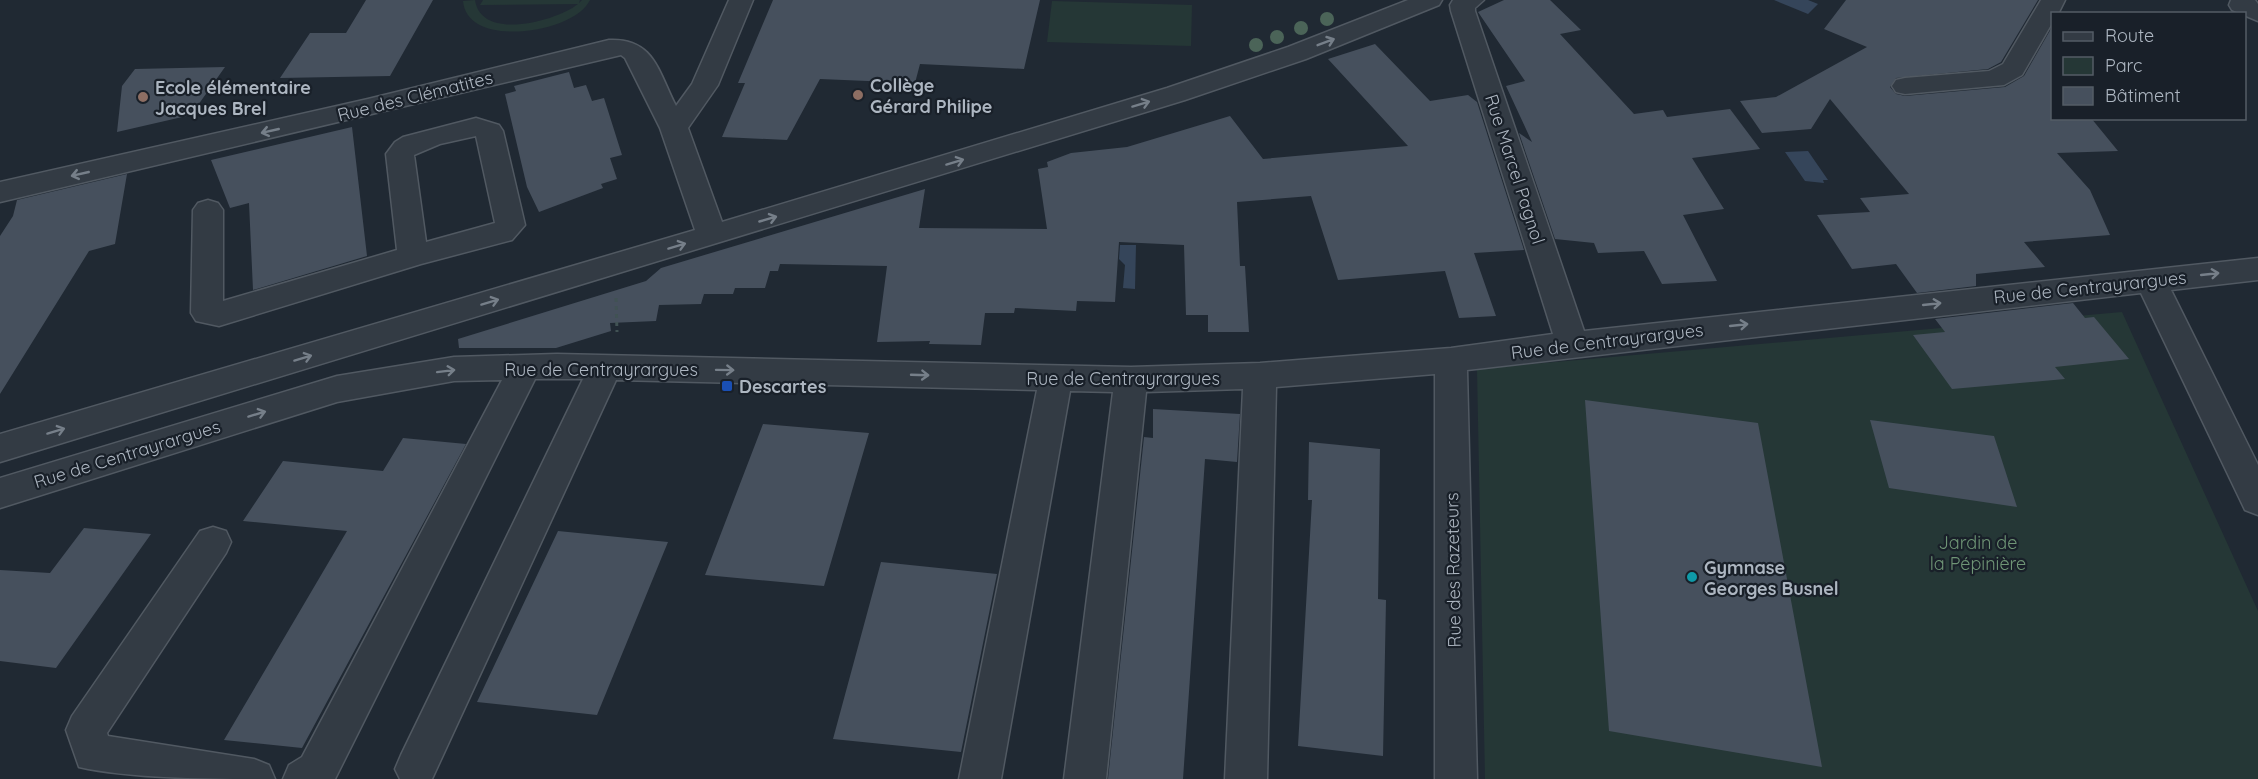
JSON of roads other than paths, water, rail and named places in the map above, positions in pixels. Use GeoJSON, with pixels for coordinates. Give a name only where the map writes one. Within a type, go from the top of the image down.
{"type":"FeatureCollection","features":[{"type":"Feature","properties":{"kind":"street"},"geometry":{"type":"LineString","coordinates":[[674,128],[705,85],[741,0]]}},
{"type":"Feature","properties":{"kind":"street"},"geometry":{"type":"LineString","coordinates":[[0,448],[1176,94],[1297,53],[1430,0]]}},
{"type":"Feature","properties":{"kind":"street","name":"Rue Marcel Pagnol"},"geometry":{"type":"LineString","coordinates":[[1472,0],[1462,5],[1463,11],[1572,344]]}},
{"type":"Feature","properties":{"kind":"street"},"geometry":{"type":"LineString","coordinates":[[1905,86],[1995,79],[2013,69],[2053,0]]}},
{"type":"Feature","properties":{"kind":"street"},"geometry":{"type":"LineString","coordinates":[[2243,0],[2241,5],[2258,14]]}},
{"type":"Feature","properties":{"kind":"street","name":"Rue des Clématites"},"geometry":{"type":"LineString","coordinates":[[0,192],[368,108],[609,48],[626,47],[636,54],[674,128],[712,235]]}},
{"type":"Feature","properties":{"kind":"street"},"geometry":{"type":"LineString","coordinates":[[368,108],[411,143]]}},
{"type":"Feature","properties":{"kind":"street"},"geometry":{"type":"LineString","coordinates":[[208,210],[207,313],[219,314],[419,254],[502,232],[510,225],[489,131],[476,127],[411,143],[400,154],[412,249],[419,254]]}},
{"type":"Feature","properties":{"kind":"street","name":"Rue de Centrayrargues"},"geometry":{"type":"LineString","coordinates":[[2,498],[337,389],[384,379],[454,369],[557,366],[611,356],[1056,379],[1131,380],[1260,376],[1451,360],[1572,344],[2258,269]]}},
{"type":"Feature","properties":{"kind":"street"},"geometry":{"type":"LineString","coordinates":[[2151,281],[2258,500]]}},
{"type":"Feature","properties":{"kind":"street"},"geometry":{"type":"LineString","coordinates":[[416,770],[611,356]]}},
{"type":"Feature","properties":{"kind":"street","name":"Rue des Razeteurs"},"geometry":{"type":"LineString","coordinates":[[1451,360],[1456,779]]}},
{"type":"Feature","properties":{"kind":"street"},"geometry":{"type":"LineString","coordinates":[[304,779],[317,771],[500,420],[524,368]]}},
{"type":"Feature","properties":{"kind":"street"},"geometry":{"type":"LineString","coordinates":[[1246,779],[1260,376]]}},
{"type":"Feature","properties":{"kind":"street"},"geometry":{"type":"LineString","coordinates":[[980,779],[1042,435],[1056,379]]}},
{"type":"Feature","properties":{"kind":"street"},"geometry":{"type":"LineString","coordinates":[[1085,779],[1131,380]]}},
{"type":"Feature","properties":{"kind":"street"},"geometry":{"type":"LineString","coordinates":[[213,542],[86,730],[93,753],[254,779]]}},
{"type":"Feature","properties":{"kind":"water"},"geometry":{"type":"Polygon","coordinates":[[[1774,0],[1808,0],[1818,4],[1808,14],[1774,0]]]}},
{"type":"Feature","properties":{"kind":"water"},"geometry":{"type":"Polygon","coordinates":[[[1808,151],[1828,180],[1823,180],[1824,183],[1805,181],[1785,152],[1808,151]]]}},
{"type":"Feature","properties":{"kind":"water"},"geometry":{"type":"Polygon","coordinates":[[[1120,245],[1136,245],[1135,289],[1123,288],[1125,265],[1119,259],[1120,245]]]}},
{"type":"Feature","properties":{"kind":"place","name":"Collège Gérard Philipe"},"geometry":{"type":"Point","coordinates":[858,95]}},
{"type":"Feature","properties":{"kind":"place","name":"Ecole élémentaire Jacques Brel"},"geometry":{"type":"Point","coordinates":[143,97]}},
{"type":"Feature","properties":{"kind":"place","name":"Descartes"},"geometry":{"type":"Point","coordinates":[727,386]}},
{"type":"Feature","properties":{"kind":"place","name":"Gymnase Georges Busnel"},"geometry":{"type":"Point","coordinates":[1692,577]}},
{"type":"Feature","properties":{"kind":"park label","name":"Jardin de la Pépinière"},"geometry":{"type":"Point","coordinates":[1978,552]}}]}
